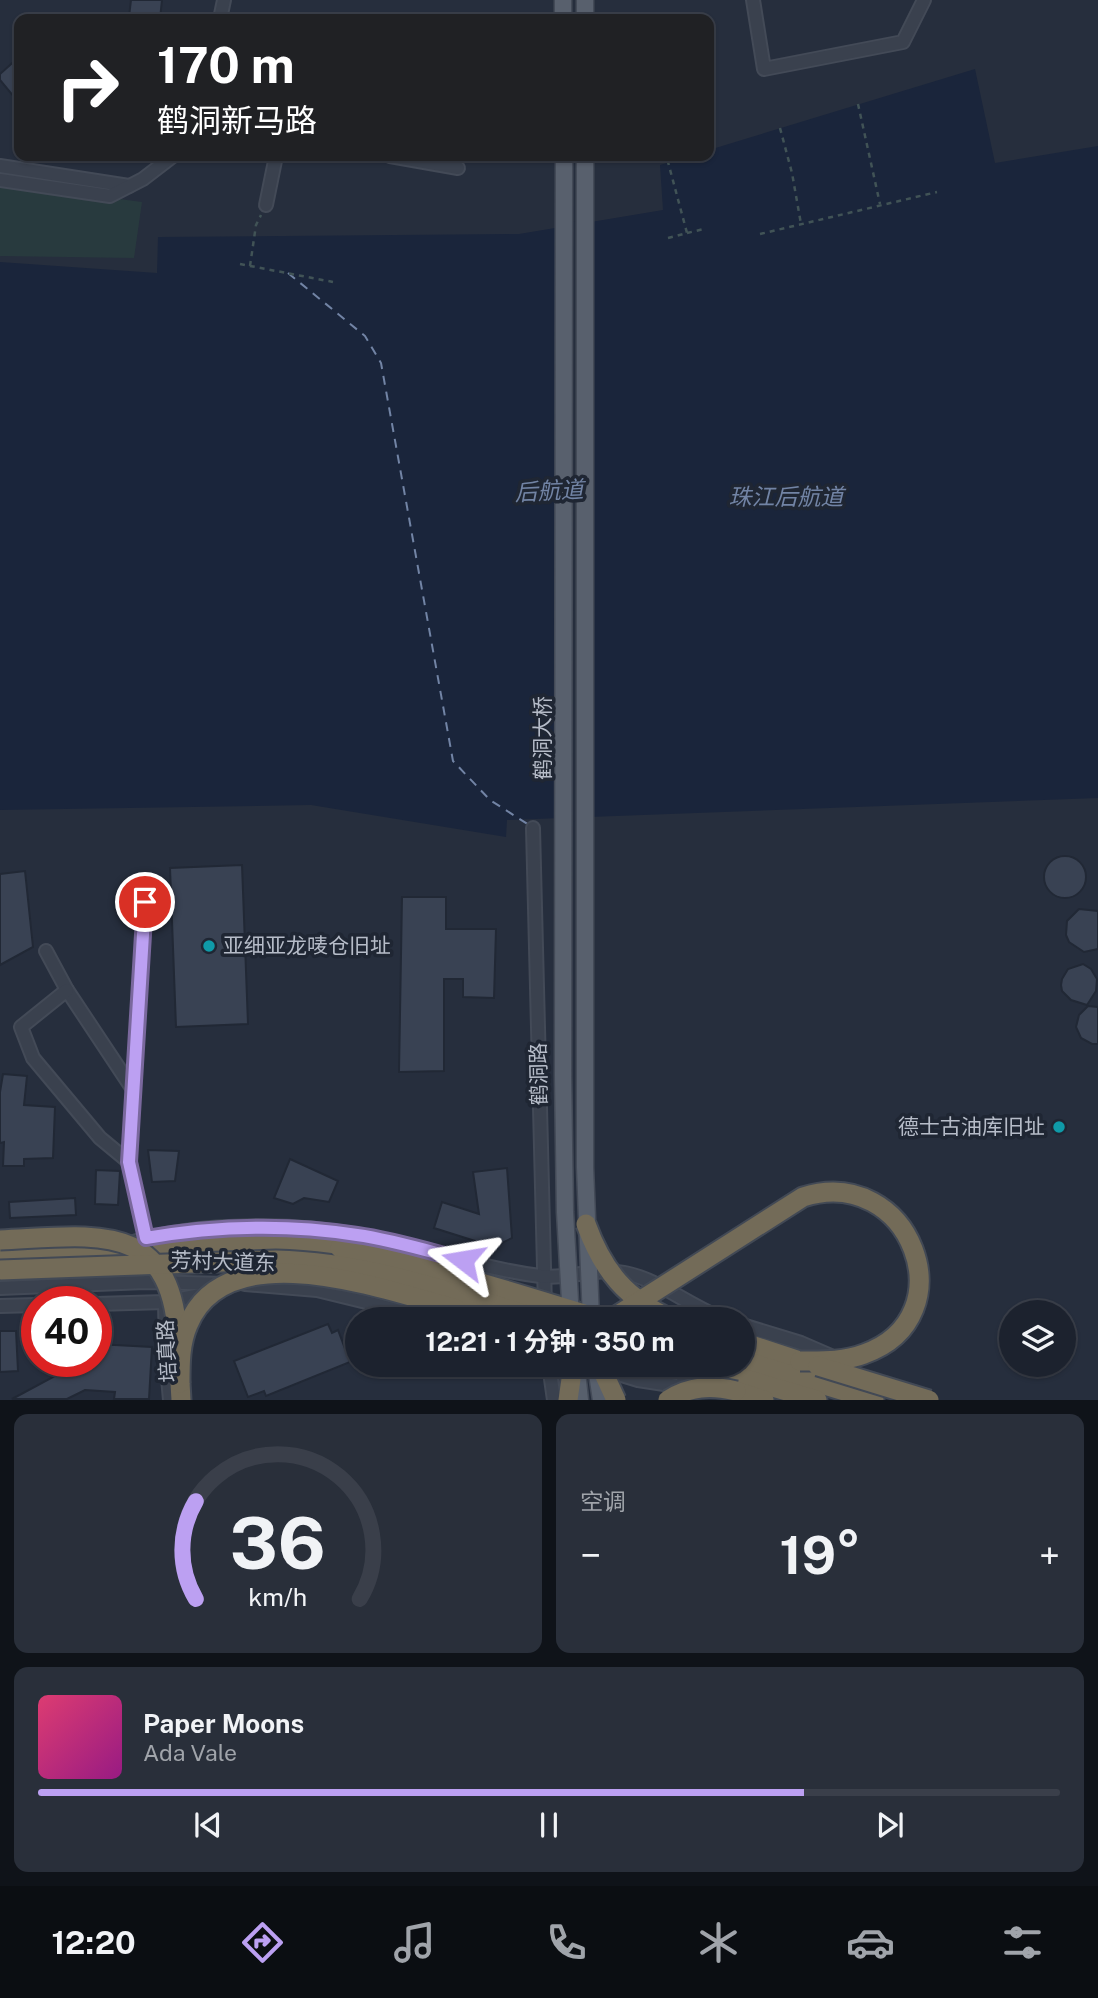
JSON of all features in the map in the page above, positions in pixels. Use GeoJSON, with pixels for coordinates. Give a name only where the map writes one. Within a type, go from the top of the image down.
{"type":"FeatureCollection","features":[{"type":"Feature","properties":{"kind":"highway"},"geometry":{"type":"LineString","coordinates":[[630,1307],[803,1197],[835,1191],[869,1199],[900,1223],[916,1255],[919,1290],[912,1312],[891,1339],[873,1351],[843,1360],[800,1361]]}},
{"type":"Feature","properties":{"kind":"highway"},"geometry":{"type":"LineString","coordinates":[[586,1224],[599,1258],[611,1274],[649,1307]]}},
{"type":"Feature","properties":{"kind":"highway"},"geometry":{"type":"LineString","coordinates":[[0,1240],[102,1238],[123,1243],[147,1258],[166,1280],[176,1308],[177,1394]]}},
{"type":"Feature","properties":{"kind":"highway","name":"芳村大道东"},"geometry":{"type":"LineString","coordinates":[[0,1254],[271,1244],[340,1248],[386,1257],[506,1290]]}},
{"type":"Feature","properties":{"kind":"highway","name":"芳村大道东"},"geometry":{"type":"LineString","coordinates":[[0,1270],[266,1260],[314,1262],[382,1273],[500,1307]]}},
{"type":"Feature","properties":{"kind":"highway"},"geometry":{"type":"LineString","coordinates":[[177,1394],[185,1335],[198,1308],[210,1294],[224,1284],[253,1275],[306,1275],[347,1281],[446,1307]]}},
{"type":"Feature","properties":{"kind":"highway"},"geometry":{"type":"LineString","coordinates":[[506,1290],[542,1307]]}},
{"type":"Feature","properties":{"kind":"highway"},"geometry":{"type":"LineString","coordinates":[[506,1290],[562,1307]]}},
{"type":"Feature","properties":{"kind":"highway"},"geometry":{"type":"LineString","coordinates":[[755,1346],[929,1399]]}},
{"type":"Feature","properties":{"kind":"highway"},"geometry":{"type":"LineString","coordinates":[[755,1364],[874,1399]]}},
{"type":"Feature","properties":{"kind":"highway"},"geometry":{"type":"LineString","coordinates":[[568,1399],[572,1377]]}},
{"type":"Feature","properties":{"kind":"highway"},"geometry":{"type":"LineString","coordinates":[[604,1377],[616,1399]]}},
{"type":"Feature","properties":{"kind":"highway"},"geometry":{"type":"LineString","coordinates":[[740,1377],[817,1399]]}},
{"type":"Feature","properties":{"kind":"highway"},"geometry":{"type":"LineString","coordinates":[[675,1395],[710,1387],[764,1399]]}},
{"type":"Feature","properties":{"kind":"main road","name":"鹤洞大桥"},"geometry":{"type":"LineString","coordinates":[[564,161],[563,1076],[565,1212],[570,1307]]}},
{"type":"Feature","properties":{"kind":"main road","name":"鹤洞大桥"},"geometry":{"type":"LineString","coordinates":[[585,161],[586,1224],[590,1307]]}},
{"type":"Feature","properties":{"kind":"main road"},"geometry":{"type":"LineString","coordinates":[[576,1377],[580,1399]]}},
{"type":"Feature","properties":{"kind":"main road"},"geometry":{"type":"LineString","coordinates":[[599,1377],[601,1399]]}},
{"type":"Feature","properties":{"kind":"street"},"geometry":{"type":"LineString","coordinates":[[753,0],[764,69],[903,42],[924,0]]}},
{"type":"Feature","properties":{"kind":"street"},"geometry":{"type":"LineString","coordinates":[[0,180],[102,196],[116,194],[129,187],[167,161]]}},
{"type":"Feature","properties":{"kind":"street"},"geometry":{"type":"LineString","coordinates":[[266,205],[275,161]]}},
{"type":"Feature","properties":{"kind":"street"},"geometry":{"type":"LineString","coordinates":[[418,161],[458,168]]}},
{"type":"Feature","properties":{"kind":"street"},"geometry":{"type":"LineString","coordinates":[[0,166],[129,187]]}},
{"type":"Feature","properties":{"kind":"street","name":"鹤洞路"},"geometry":{"type":"LineString","coordinates":[[533,828],[545,1307]]}},
{"type":"Feature","properties":{"kind":"street"},"geometry":{"type":"LineString","coordinates":[[145,902],[129,1162],[146,1238]]}},
{"type":"Feature","properties":{"kind":"street"},"geometry":{"type":"LineString","coordinates":[[46,951],[66,990],[135,1091]]}},
{"type":"Feature","properties":{"kind":"street"},"geometry":{"type":"LineString","coordinates":[[66,990],[21,1027],[33,1058],[100,1138],[129,1162]]}},
{"type":"Feature","properties":{"kind":"street","name":"芳村大道东"},"geometry":{"type":"LineString","coordinates":[[109,1250],[146,1238],[187,1231],[232,1228],[334,1232],[379,1239],[544,1277],[624,1272],[645,1279],[691,1307]]}},
{"type":"Feature","properties":{"kind":"street","name":"芳村大道东"},"geometry":{"type":"LineString","coordinates":[[0,1289],[145,1282],[257,1285],[317,1290],[387,1307]]}},
{"type":"Feature","properties":{"kind":"street"},"geometry":{"type":"LineString","coordinates":[[112,1304],[165,1302],[257,1285]]}},
{"type":"Feature","properties":{"kind":"street","name":"培真路"},"geometry":{"type":"LineString","coordinates":[[165,1302],[166,1356],[177,1394]]}},
{"type":"Feature","properties":{"kind":"street"},"geometry":{"type":"LineString","coordinates":[[0,1306],[21,1305]]}},
{"type":"Feature","properties":{"kind":"street"},"geometry":{"type":"LineString","coordinates":[[755,1329],[802,1343],[834,1357],[862,1373],[885,1399]]}},
{"type":"Feature","properties":{"kind":"street"},"geometry":{"type":"LineString","coordinates":[[551,1377],[554,1399]]}},
{"type":"Feature","properties":{"kind":"street"},"geometry":{"type":"LineString","coordinates":[[628,1377],[675,1395],[708,1391],[738,1399]]}},
{"type":"Feature","properties":{"kind":"street"},"geometry":{"type":"LineString","coordinates":[[675,1395],[684,1377]]}},
{"type":"Feature","properties":{"kind":"path"},"geometry":{"type":"LineString","coordinates":[[858,104],[881,205]]}},
{"type":"Feature","properties":{"kind":"path"},"geometry":{"type":"LineString","coordinates":[[779,128],[792,173],[801,224]]}},
{"type":"Feature","properties":{"kind":"path"},"geometry":{"type":"LineString","coordinates":[[668,162],[687,233]]}},
{"type":"Feature","properties":{"kind":"path"},"geometry":{"type":"LineString","coordinates":[[760,234],[937,192]]}},
{"type":"Feature","properties":{"kind":"path"},"geometry":{"type":"LineString","coordinates":[[250,265],[256,225]]}},
{"type":"Feature","properties":{"kind":"path"},"geometry":{"type":"LineString","coordinates":[[668,238],[704,229]]}},
{"type":"Feature","properties":{"kind":"path"},"geometry":{"type":"LineString","coordinates":[[240,264],[333,282]]}},
{"type":"Feature","properties":{"kind":"shaded area"},"geometry":{"type":"Polygon","coordinates":[[[0,183],[142,202],[134,258],[0,256],[0,183]]]}},
{"type":"Feature","properties":{"kind":"water","name":"珠江后航道"},"geometry":{"type":"Polygon","coordinates":[[[975,69],[995,163],[1098,146],[1098,798],[507,820],[506,837],[311,805],[0,810],[0,262],[157,273],[158,237],[519,234],[663,210],[660,165],[673,161],[714,161],[714,148],[975,69]]]}},
{"type":"Feature","properties":{"kind":"pier"},"geometry":{"type":"Polygon","coordinates":[[[591,219],[592,820],[558,822],[559,224],[591,219]]]}},
{"type":"Feature","properties":{"kind":"building"},"geometry":{"type":"Polygon","coordinates":[[[131,0],[162,0],[161,14],[129,14],[131,0]]]}},
{"type":"Feature","properties":{"kind":"building"},"geometry":{"type":"Polygon","coordinates":[[[14,61],[14,97],[0,80],[0,74],[14,61]]]}},
{"type":"Feature","properties":{"kind":"building"},"geometry":{"type":"Polygon","coordinates":[[[1065,856],[1080,862],[1086,877],[1080,892],[1065,898],[1050,892],[1044,877],[1050,862],[1065,856]]]}},
{"type":"Feature","properties":{"kind":"building","name":"亚细亚龙唛仓旧址"},"geometry":{"type":"Polygon","coordinates":[[[242,865],[248,1024],[176,1027],[170,868],[242,865]]]}},
{"type":"Feature","properties":{"kind":"building"},"geometry":{"type":"Polygon","coordinates":[[[25,871],[33,947],[0,965],[0,874],[25,871]]]}},
{"type":"Feature","properties":{"kind":"building"},"geometry":{"type":"Polygon","coordinates":[[[402,897],[446,897],[446,929],[496,929],[494,998],[463,997],[463,979],[444,979],[444,1071],[399,1072],[402,897]]]}},
{"type":"Feature","properties":{"kind":"building"},"geometry":{"type":"Polygon","coordinates":[[[1079,909],[1098,911],[1098,949],[1084,952],[1069,942],[1066,935],[1067,921],[1079,909]]]}},
{"type":"Feature","properties":{"kind":"building"},"geometry":{"type":"Polygon","coordinates":[[[1083,964],[1091,969],[1097,979],[1096,991],[1087,1005],[1071,1000],[1062,991],[1061,985],[1068,969],[1083,964]]]}},
{"type":"Feature","properties":{"kind":"building"},"geometry":{"type":"Polygon","coordinates":[[[1088,1006],[1098,1007],[1098,1044],[1081,1038],[1076,1027],[1079,1015],[1088,1006]]]}},
{"type":"Feature","properties":{"kind":"building"},"geometry":{"type":"Polygon","coordinates":[[[3,1074],[27,1076],[24,1105],[55,1107],[53,1158],[24,1159],[24,1166],[3,1166],[0,1092],[3,1074]]]}},
{"type":"Feature","properties":{"kind":"building"},"geometry":{"type":"Polygon","coordinates":[[[148,1150],[179,1151],[175,1181],[152,1182],[148,1150]]]}},
{"type":"Feature","properties":{"kind":"building"},"geometry":{"type":"Polygon","coordinates":[[[290,1159],[338,1181],[329,1202],[304,1198],[293,1204],[274,1198],[290,1159]]]}},
{"type":"Feature","properties":{"kind":"building"},"geometry":{"type":"Polygon","coordinates":[[[507,1168],[512,1238],[494,1247],[434,1228],[442,1202],[479,1214],[473,1172],[507,1168]]]}},
{"type":"Feature","properties":{"kind":"building"},"geometry":{"type":"Polygon","coordinates":[[[96,1170],[120,1171],[118,1205],[95,1204],[96,1170]]]}},
{"type":"Feature","properties":{"kind":"building"},"geometry":{"type":"Polygon","coordinates":[[[75,1198],[76,1215],[10,1218],[9,1202],[75,1198]]]}},
{"type":"Feature","properties":{"kind":"building"},"geometry":{"type":"Polygon","coordinates":[[[328,1324],[332,1333],[338,1330],[345,1349],[345,1364],[266,1396],[264,1391],[248,1397],[234,1361],[328,1324]]]}},
{"type":"Feature","properties":{"kind":"building"},"geometry":{"type":"Polygon","coordinates":[[[0,1331],[16,1331],[18,1371],[0,1372],[0,1331]]]}},
{"type":"Feature","properties":{"kind":"building"},"geometry":{"type":"Polygon","coordinates":[[[112,1345],[152,1347],[149,1399],[114,1399],[115,1392],[85,1390],[67,1399],[12,1399],[53,1377],[112,1377],[112,1345]]]}},
{"type":"Feature","properties":{"kind":"ferry route"},"geometry":{"type":"LineString","coordinates":[[288,273],[365,336],[381,363],[453,761],[490,800],[529,825]]}},
{"type":"Feature","properties":{"kind":"place","name":"亚细亚龙唛仓旧址"},"geometry":{"type":"Point","coordinates":[209,946]}},
{"type":"Feature","properties":{"kind":"place","name":"德士古油库旧址"},"geometry":{"type":"Point","coordinates":[1059,1127]}},
{"type":"Feature","properties":{"kind":"route"},"geometry":{"type":"LineString","coordinates":[[145,902],[129,1162],[146,1238],[187,1231],[232,1228],[308,1230],[379,1239],[463,1260]]}},
{"type":"Feature","properties":{"kind":"water label","name":"后航道"},"geometry":{"type":"Point","coordinates":[549,491]}}]}
